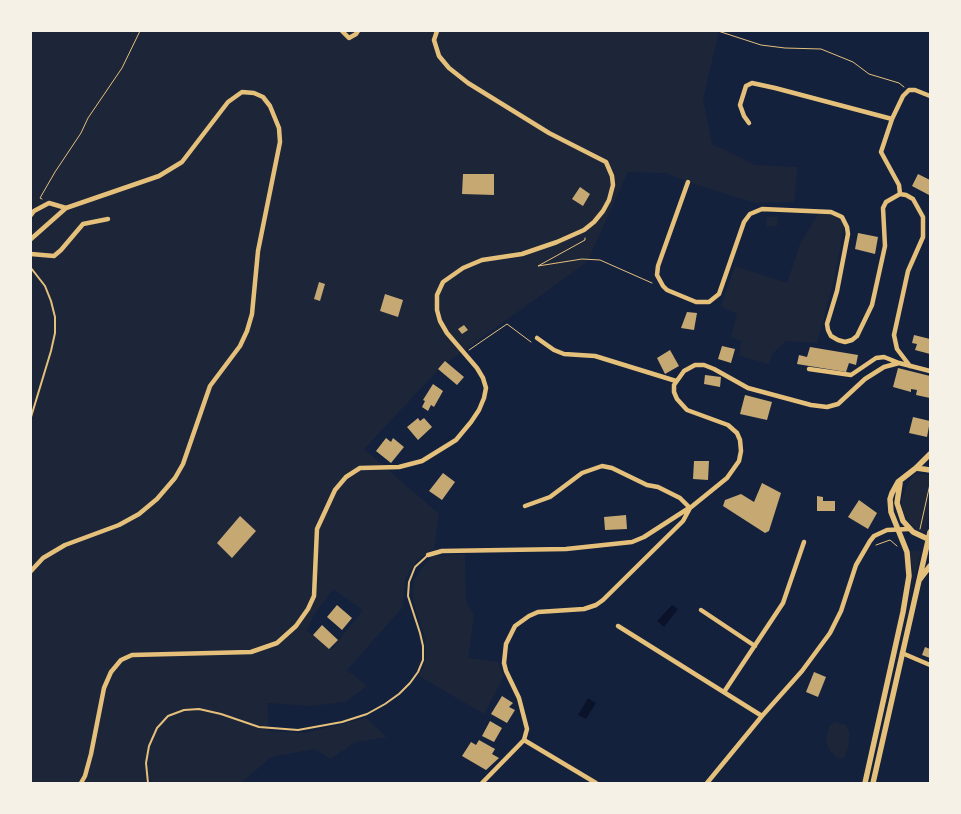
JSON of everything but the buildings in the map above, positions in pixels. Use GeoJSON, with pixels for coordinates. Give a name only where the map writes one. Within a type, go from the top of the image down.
{"type":"FeatureCollection","features":[{"type":"Feature","properties":{"kind":"main road"},"geometry":{"type":"LineString","coordinates":[[864,783],[907,597],[909,563],[907,552],[891,512],[890,499],[894,487],[930,454]]}},
{"type":"Feature","properties":{"kind":"main road"},"geometry":{"type":"LineString","coordinates":[[916,468],[930,470]]}},
{"type":"Feature","properties":{"kind":"main road"},"geometry":{"type":"LineString","coordinates":[[903,477],[898,489],[897,503],[900,516],[909,529],[929,540]]}},
{"type":"Feature","properties":{"kind":"main road"},"geometry":{"type":"LineString","coordinates":[[873,783],[930,532]]}},
{"type":"Feature","properties":{"kind":"main road"},"geometry":{"type":"LineString","coordinates":[[919,581],[930,566]]}},
{"type":"Feature","properties":{"kind":"street"},"geometry":{"type":"LineString","coordinates":[[342,31],[349,38],[358,31]]}},
{"type":"Feature","properties":{"kind":"street"},"geometry":{"type":"LineString","coordinates":[[81,783],[91,754],[104,688],[111,672],[122,660],[132,655],[251,652],[277,643],[296,626],[308,609],[314,596],[317,529],[335,490],[346,477],[360,468],[399,467],[422,461],[456,440],[480,410],[486,388],[483,378],[440,321],[437,310],[437,295],[443,282],[463,268],[482,260],[522,254],[584,230],[599,217],[609,200],[613,185],[612,176],[606,162],[549,133],[468,83],[449,68],[439,56],[434,40],[437,31]]}},
{"type":"Feature","properties":{"kind":"street"},"geometry":{"type":"LineString","coordinates":[[749,124],[740,105],[746,86],[752,84],[775,88],[892,118]]}},
{"type":"Feature","properties":{"kind":"street"},"geometry":{"type":"LineString","coordinates":[[900,194],[899,185],[881,152],[892,118],[903,96],[909,90],[915,90],[930,96]]}},
{"type":"Feature","properties":{"kind":"street"},"geometry":{"type":"LineString","coordinates":[[31,238],[66,208],[159,176],[182,162],[228,102],[242,92],[254,92],[263,97],[270,106],[279,128],[280,142],[258,251],[252,314],[247,332],[240,346],[210,386],[183,464],[176,478],[157,499],[139,514],[119,525],[65,546],[43,558],[31,571]]}},
{"type":"Feature","properties":{"kind":"street"},"geometry":{"type":"LineString","coordinates":[[688,182],[658,266],[657,275],[666,290],[696,302],[709,302],[719,294],[744,222],[750,214],[762,209],[831,212],[842,217],[848,234],[837,291],[827,324],[831,336],[845,342],[857,336],[872,305],[885,246],[883,208],[886,202],[900,194],[914,199],[923,217],[923,237],[908,271],[894,335],[897,349],[910,366]]}},
{"type":"Feature","properties":{"kind":"street"},"geometry":{"type":"LineString","coordinates":[[31,215],[34,211],[48,203],[66,208]]}},
{"type":"Feature","properties":{"kind":"street"},"geometry":{"type":"LineString","coordinates":[[31,254],[54,256],[62,250],[83,224],[108,219]]}},
{"type":"Feature","properties":{"kind":"street"},"geometry":{"type":"LineString","coordinates":[[538,338],[554,350],[564,354],[595,356],[676,380]]}},
{"type":"Feature","properties":{"kind":"street"},"geometry":{"type":"LineString","coordinates":[[809,369],[851,375],[876,358],[884,357],[930,371]]}},
{"type":"Feature","properties":{"kind":"street"},"geometry":{"type":"LineString","coordinates":[[428,555],[442,551],[566,549],[632,542],[644,538],[690,508],[714,490],[736,467],[741,451],[737,432],[728,425],[696,414],[681,405],[674,392],[676,380],[689,367],[704,365],[748,388],[811,405],[827,407],[838,404],[875,372],[884,367],[899,363]]}},
{"type":"Feature","properties":{"kind":"street"},"geometry":{"type":"LineString","coordinates":[[525,506],[550,496],[582,473],[602,466],[626,473],[648,485],[658,487],[680,498],[690,508]]}},
{"type":"Feature","properties":{"kind":"street"},"geometry":{"type":"LineString","coordinates":[[482,783],[524,740],[527,729],[519,698],[504,663],[506,644],[515,626],[538,612],[584,609],[596,605],[683,521],[690,508]]}},
{"type":"Feature","properties":{"kind":"street"},"geometry":{"type":"LineString","coordinates":[[707,783],[808,663],[830,633],[841,611],[856,565],[865,546],[874,536],[881,532],[909,529]]}},
{"type":"Feature","properties":{"kind":"street"},"geometry":{"type":"LineString","coordinates":[[724,692],[783,602],[804,542]]}},
{"type":"Feature","properties":{"kind":"street"},"geometry":{"type":"LineString","coordinates":[[701,610],[754,646]]}},
{"type":"Feature","properties":{"kind":"street"},"geometry":{"type":"LineString","coordinates":[[618,626],[762,716]]}},
{"type":"Feature","properties":{"kind":"street"},"geometry":{"type":"LineString","coordinates":[[902,653],[930,666]]}},
{"type":"Feature","properties":{"kind":"street"},"geometry":{"type":"LineString","coordinates":[[524,740],[596,783]]}},
{"type":"Feature","properties":{"kind":"lane"},"geometry":{"type":"LineString","coordinates":[[31,268],[45,286],[51,301],[55,317],[55,333],[31,417]]}},
{"type":"Feature","properties":{"kind":"lane"},"geometry":{"type":"LineString","coordinates":[[148,783],[146,764],[149,746],[157,728],[168,716],[184,710],[199,709],[221,714],[259,727],[298,730],[334,724],[367,714],[399,694],[418,672],[422,660],[423,646],[408,596],[410,582],[416,567],[428,555]]}},
{"type":"Feature","properties":{"kind":"path"},"geometry":{"type":"LineString","coordinates":[[48,203],[40,198],[81,133],[88,118],[122,68],[140,31]]}},
{"type":"Feature","properties":{"kind":"path"},"geometry":{"type":"LineString","coordinates":[[718,31],[761,45],[785,48],[821,48],[853,62],[870,74],[899,83],[909,90]]}},
{"type":"Feature","properties":{"kind":"path"},"geometry":{"type":"LineString","coordinates":[[584,230],[585,240],[538,266],[582,259],[600,260],[652,283]]}},
{"type":"Feature","properties":{"kind":"path"},"geometry":{"type":"LineString","coordinates":[[464,353],[507,324],[536,345]]}},
{"type":"Feature","properties":{"kind":"shaded area"},"geometry":{"type":"Polygon","coordinates":[[[31,31],[719,31],[703,99],[712,144],[755,165],[797,167],[794,202],[755,203],[688,182],[666,173],[628,172],[587,262],[441,367],[364,449],[439,514],[434,549],[417,560],[405,579],[403,607],[347,670],[367,686],[345,702],[311,706],[267,703],[269,731],[305,733],[366,718],[387,737],[355,742],[331,759],[314,749],[271,757],[241,783],[152,783],[150,777],[146,783],[31,783],[31,31]],[[333,589],[314,615],[307,631],[332,649],[363,610],[333,589]]]}},
{"type":"Feature","properties":{"kind":"shaded area"},"geometry":{"type":"Polygon","coordinates":[[[818,214],[831,214],[840,219],[844,227],[835,276],[817,343],[786,341],[772,354],[769,364],[740,356],[741,341],[731,337],[737,314],[721,306],[735,266],[787,283],[800,244],[818,214]]]}},
{"type":"Feature","properties":{"kind":"shaded area"},"geometry":{"type":"Polygon","coordinates":[[[767,217],[778,217],[777,226],[766,226],[767,217]]]}},
{"type":"Feature","properties":{"kind":"shaded area"},"geometry":{"type":"Polygon","coordinates":[[[914,475],[930,475],[930,510],[925,531],[922,533],[909,522],[904,515],[902,506],[902,499],[908,483],[914,475]]]}},
{"type":"Feature","properties":{"kind":"shaded area"},"geometry":{"type":"Polygon","coordinates":[[[921,551],[911,592],[913,573],[910,552],[921,551]]]}},
{"type":"Feature","properties":{"kind":"shaded area"},"geometry":{"type":"Polygon","coordinates":[[[465,554],[466,601],[474,616],[468,658],[498,662],[504,676],[484,714],[419,676],[426,654],[425,638],[412,593],[415,579],[422,568],[434,556],[465,554]]]}},
{"type":"Feature","properties":{"kind":"shaded area"},"geometry":{"type":"Polygon","coordinates":[[[672,605],[678,609],[664,627],[657,621],[672,605]]]}},
{"type":"Feature","properties":{"kind":"shaded area"},"geometry":{"type":"Polygon","coordinates":[[[588,698],[596,703],[586,719],[578,715],[588,698]]]}},
{"type":"Feature","properties":{"kind":"shaded area"},"geometry":{"type":"Polygon","coordinates":[[[835,722],[846,725],[850,734],[845,757],[841,759],[836,757],[829,749],[826,739],[829,726],[835,722]]]}}]}
